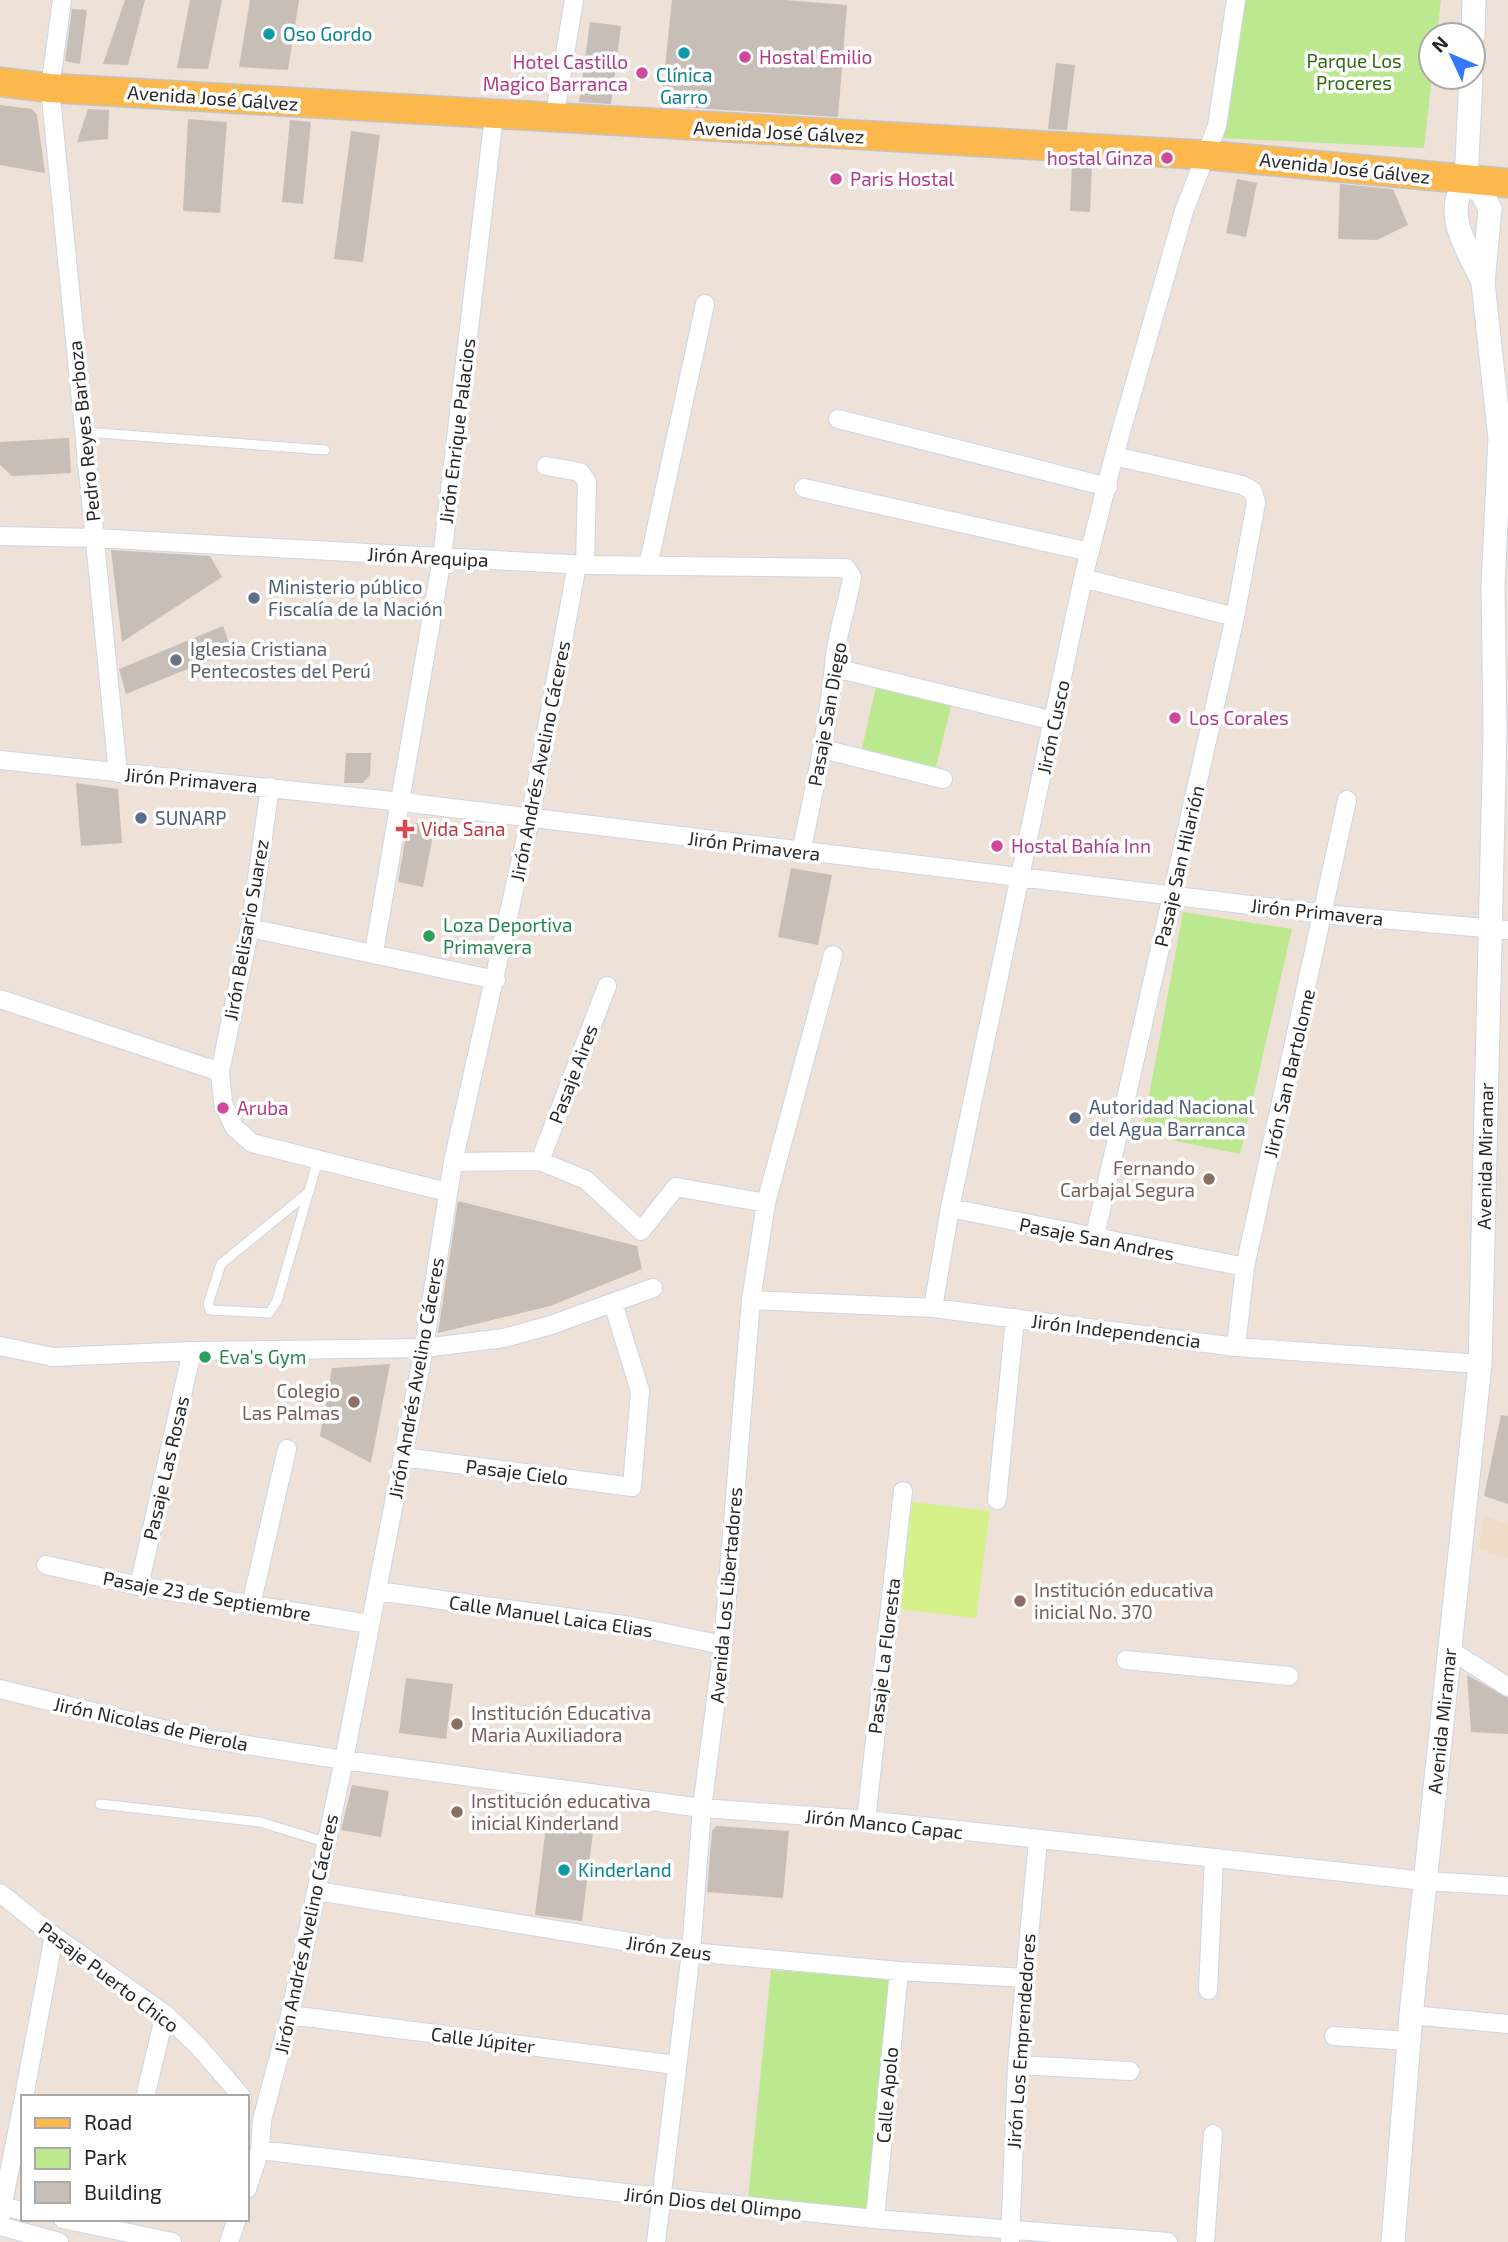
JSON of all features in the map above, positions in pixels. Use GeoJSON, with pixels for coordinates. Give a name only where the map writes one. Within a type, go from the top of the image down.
{"type":"FeatureCollection","features":[{"type":"Feature","properties":{"kind":"main road","name":"Avenida José Gálvez"},"geometry":{"type":"LineString","coordinates":[[0,82],[50,88],[494,116],[1206,155],[1508,183]]}},
{"type":"Feature","properties":{"kind":"street","name":"Pedro Reyes Barboza"},"geometry":{"type":"LineString","coordinates":[[62,0],[50,88],[118,773]]}},
{"type":"Feature","properties":{"kind":"street"},"geometry":{"type":"LineString","coordinates":[[554,119],[574,0]]}},
{"type":"Feature","properties":{"kind":"street","name":"Jirón Cusco"},"geometry":{"type":"LineString","coordinates":[[933,1308],[950,1208],[1083,578],[1114,456],[1184,211],[1217,126],[1236,0]]}},
{"type":"Feature","properties":{"kind":"street"},"geometry":{"type":"LineString","coordinates":[[1473,21],[1474,0]]}},
{"type":"Feature","properties":{"kind":"street"},"geometry":{"type":"LineString","coordinates":[[1471,91],[1472,181],[1457,194],[1454,211],[1483,283]]}},
{"type":"Feature","properties":{"kind":"street","name":"Jirón Enrique Palacios"},"geometry":{"type":"LineString","coordinates":[[374,952],[442,558],[494,116]]}},
{"type":"Feature","properties":{"kind":"street","name":"Avenida Miramar"},"geometry":{"type":"LineString","coordinates":[[1393,2242],[1411,2015],[1480,1364],[1499,929],[1503,407],[1483,283],[1490,209],[1472,181]]}},
{"type":"Feature","properties":{"kind":"street"},"geometry":{"type":"LineString","coordinates":[[648,566],[705,304]]}},
{"type":"Feature","properties":{"kind":"street"},"geometry":{"type":"LineString","coordinates":[[838,419],[1108,487]]}},
{"type":"Feature","properties":{"kind":"street","name":"Pasaje San Hilarión"},"geometry":{"type":"LineString","coordinates":[[1094,1240],[1235,617],[1256,503],[1253,491],[1242,485],[1114,456]]}},
{"type":"Feature","properties":{"kind":"street","name":"Jirón Andrés Avelino Cáceres"},"geometry":{"type":"LineString","coordinates":[[248,2186],[260,2150],[262,2120],[290,2015],[344,1760],[424,1348],[447,1192],[496,980],[581,565],[587,482],[580,472],[546,466]]}},
{"type":"Feature","properties":{"kind":"street"},"geometry":{"type":"LineString","coordinates":[[804,488],[1090,552]]}},
{"type":"Feature","properties":{"kind":"street","name":"Jirón Arequipa"},"geometry":{"type":"LineString","coordinates":[[0,536],[94,538],[581,565],[846,568],[852,577]]}},
{"type":"Feature","properties":{"kind":"street","name":"Pasaje San Diego"},"geometry":{"type":"LineString","coordinates":[[801,852],[823,749],[852,577]]}},
{"type":"Feature","properties":{"kind":"street"},"geometry":{"type":"LineString","coordinates":[[1083,578],[1235,617]]}},
{"type":"Feature","properties":{"kind":"street"},"geometry":{"type":"LineString","coordinates":[[835,668],[1054,721]]}},
{"type":"Feature","properties":{"kind":"street"},"geometry":{"type":"LineString","coordinates":[[823,749],[943,779]]}},
{"type":"Feature","properties":{"kind":"street","name":"Jirón Primavera"},"geometry":{"type":"LineString","coordinates":[[0,760],[402,802],[1324,914],[1499,929]]}},
{"type":"Feature","properties":{"kind":"street","name":"Jirón Belisario Suarez"},"geometry":{"type":"LineString","coordinates":[[270,787],[250,928],[220,1072],[223,1103],[234,1127],[252,1143],[447,1192]]}},
{"type":"Feature","properties":{"kind":"street","name":"Jirón San Bartolome"},"geometry":{"type":"LineString","coordinates":[[1236,1346],[1245,1267],[1347,800]]}},
{"type":"Feature","properties":{"kind":"street"},"geometry":{"type":"LineString","coordinates":[[250,928],[374,952],[496,980]]}},
{"type":"Feature","properties":{"kind":"street","name":"Avenida Los Libertadores"},"geometry":{"type":"LineString","coordinates":[[656,2242],[659,2197],[691,1952],[702,1808],[723,1645],[751,1300],[766,1203],[833,955]]}},
{"type":"Feature","properties":{"kind":"street","name":"Pasaje Aires"},"geometry":{"type":"LineString","coordinates":[[540,1161],[607,986]]}},
{"type":"Feature","properties":{"kind":"street"},"geometry":{"type":"LineString","coordinates":[[0,999],[220,1072]]}},
{"type":"Feature","properties":{"kind":"street"},"geometry":{"type":"LineString","coordinates":[[453,1162],[540,1161],[586,1180],[641,1231],[676,1187],[766,1203]]}},
{"type":"Feature","properties":{"kind":"street","name":"Pasaje San Andres"},"geometry":{"type":"LineString","coordinates":[[950,1208],[1094,1240],[1245,1267]]}},
{"type":"Feature","properties":{"kind":"street"},"geometry":{"type":"LineString","coordinates":[[0,1346],[53,1357],[192,1351],[424,1348],[504,1338],[653,1289]]}},
{"type":"Feature","properties":{"kind":"street","name":"Jirón Independencia"},"geometry":{"type":"LineString","coordinates":[[751,1300],[933,1308],[1236,1346],[1480,1364]]}},
{"type":"Feature","properties":{"kind":"street","name":"Pasaje Cielo"},"geometry":{"type":"LineString","coordinates":[[403,1457],[632,1487],[639,1391],[613,1303]]}},
{"type":"Feature","properties":{"kind":"street"},"geometry":{"type":"LineString","coordinates":[[997,1500],[1015,1318]]}},
{"type":"Feature","properties":{"kind":"street","name":"Pasaje Las Rosas"},"geometry":{"type":"LineString","coordinates":[[139,1586],[192,1351]]}},
{"type":"Feature","properties":{"kind":"street"},"geometry":{"type":"LineString","coordinates":[[251,1605],[287,1449]]}},
{"type":"Feature","properties":{"kind":"street","name":"Pasaje La Floresta"},"geometry":{"type":"LineString","coordinates":[[866,1820],[903,1491]]}},
{"type":"Feature","properties":{"kind":"street","name":"Pasaje 23 de Septiembre"},"geometry":{"type":"LineString","coordinates":[[46,1565],[139,1586],[369,1624]]}},
{"type":"Feature","properties":{"kind":"street","name":"Calle Manuel Laica Elias"},"geometry":{"type":"LineString","coordinates":[[377,1591],[631,1626],[723,1645]]}},
{"type":"Feature","properties":{"kind":"street"},"geometry":{"type":"LineString","coordinates":[[1450,1650],[1508,1688]]}},
{"type":"Feature","properties":{"kind":"street"},"geometry":{"type":"LineString","coordinates":[[1126,1660],[1289,1676]]}},
{"type":"Feature","properties":{"kind":"street","name":"Jirón Nicolas de Pierola"},"geometry":{"type":"LineString","coordinates":[[0,1689],[195,1737],[344,1760]]}},
{"type":"Feature","properties":{"kind":"street","name":"Jirón Manco Capac"},"geometry":{"type":"LineString","coordinates":[[344,1760],[702,1808],[866,1820],[1425,1881]]}},
{"type":"Feature","properties":{"kind":"street","name":"Jirón Los Emprendedores"},"geometry":{"type":"LineString","coordinates":[[1010,2235],[1017,2066],[1038,1840]]}},
{"type":"Feature","properties":{"kind":"street"},"geometry":{"type":"LineString","coordinates":[[1208,1990],[1214,1858]]}},
{"type":"Feature","properties":{"kind":"street"},"geometry":{"type":"LineString","coordinates":[[1425,1881],[1508,1886]]}},
{"type":"Feature","properties":{"kind":"street","name":"Jirón Zeus"},"geometry":{"type":"LineString","coordinates":[[317,1891],[691,1952],[899,1971],[1025,1978]]}},
{"type":"Feature","properties":{"kind":"street","name":"Pasaje Puerto Chico"},"geometry":{"type":"LineString","coordinates":[[0,1893],[54,1936],[165,2014],[199,2047],[240,2095]]}},
{"type":"Feature","properties":{"kind":"street"},"geometry":{"type":"LineString","coordinates":[[24,2095],[54,1936]]}},
{"type":"Feature","properties":{"kind":"street","name":"Calle Apolo"},"geometry":{"type":"LineString","coordinates":[[876,2219],[899,1971]]}},
{"type":"Feature","properties":{"kind":"street"},"geometry":{"type":"LineString","coordinates":[[145,2095],[165,2014]]}},
{"type":"Feature","properties":{"kind":"street","name":"Calle Júpiter"},"geometry":{"type":"LineString","coordinates":[[290,2015],[676,2065]]}},
{"type":"Feature","properties":{"kind":"street"},"geometry":{"type":"LineString","coordinates":[[1411,2015],[1508,2024]]}},
{"type":"Feature","properties":{"kind":"street"},"geometry":{"type":"LineString","coordinates":[[1334,2036],[1409,2041]]}},
{"type":"Feature","properties":{"kind":"street"},"geometry":{"type":"LineString","coordinates":[[1017,2066],[1130,2071]]}},
{"type":"Feature","properties":{"kind":"street"},"geometry":{"type":"LineString","coordinates":[[248,2104],[262,2120]]}},
{"type":"Feature","properties":{"kind":"street"},"geometry":{"type":"LineString","coordinates":[[21,2112],[1,2210],[21,2211]]}},
{"type":"Feature","properties":{"kind":"street"},"geometry":{"type":"LineString","coordinates":[[1205,2242],[1213,2134]]}},
{"type":"Feature","properties":{"kind":"street","name":"Jirón Dios del Olimpo"},"geometry":{"type":"LineString","coordinates":[[260,2150],[1010,2235],[1168,2242]]}},
{"type":"Feature","properties":{"kind":"street"},"geometry":{"type":"LineString","coordinates":[[72,2221],[172,2242]]}},
{"type":"Feature","properties":{"kind":"street"},"geometry":{"type":"LineString","coordinates":[[229,2242],[236,2221]]}},
{"type":"Feature","properties":{"kind":"street"},"geometry":{"type":"LineString","coordinates":[[0,2226],[59,2242]]}},
{"type":"Feature","properties":{"kind":"lane"},"geometry":{"type":"LineString","coordinates":[[84,432],[325,450]]}},
{"type":"Feature","properties":{"kind":"lane"},"geometry":{"type":"LineString","coordinates":[[309,1192],[221,1264],[208,1304],[210,1310],[269,1312],[273,1308],[309,1192],[318,1160]]}},
{"type":"Feature","properties":{"kind":"lane"},"geometry":{"type":"LineString","coordinates":[[100,1804],[260,1822],[325,1842]]}},
{"type":"Feature","properties":{"kind":"shaded area"},"geometry":{"type":"Polygon","coordinates":[[[1484,1516],[1508,1524],[1508,1558],[1479,1549],[1484,1516]]]}},
{"type":"Feature","properties":{"kind":"green space","name":"Parque Los Proceres"},"geometry":{"type":"Polygon","coordinates":[[[1244,0],[1441,0],[1439,21],[1417,21],[1417,91],[1430,91],[1424,148],[1223,138],[1244,0]]]}},
{"type":"Feature","properties":{"kind":"green space"},"geometry":{"type":"Polygon","coordinates":[[[876,687],[952,703],[935,770],[861,753],[876,687]]]}},
{"type":"Feature","properties":{"kind":"green space"},"geometry":{"type":"Polygon","coordinates":[[[1183,912],[1292,929],[1240,1154],[1142,1134],[1183,912]]]}},
{"type":"Feature","properties":{"kind":"green space"},"geometry":{"type":"Polygon","coordinates":[[[912,1502],[990,1511],[976,1618],[900,1609],[912,1502]]]}},
{"type":"Feature","properties":{"kind":"green space"},"geometry":{"type":"Polygon","coordinates":[[[771,1970],[892,1979],[873,2214],[748,2200],[771,1970]]]}},
{"type":"Feature","properties":{"kind":"building"},"geometry":{"type":"Polygon","coordinates":[[[125,0],[145,0],[128,65],[103,64],[125,0]]]}},
{"type":"Feature","properties":{"kind":"building"},"geometry":{"type":"Polygon","coordinates":[[[190,0],[222,0],[208,69],[177,68],[190,0]]]}},
{"type":"Feature","properties":{"kind":"building","name":"Oso Gordo"},"geometry":{"type":"Polygon","coordinates":[[[250,0],[299,0],[288,70],[239,67],[250,0]]]}},
{"type":"Feature","properties":{"kind":"building"},"geometry":{"type":"Polygon","coordinates":[[[672,0],[785,0],[847,5],[838,117],[661,106],[672,0]]]}},
{"type":"Feature","properties":{"kind":"building"},"geometry":{"type":"Polygon","coordinates":[[[72,9],[87,10],[80,64],[65,61],[72,9]]]}},
{"type":"Feature","properties":{"kind":"building"},"geometry":{"type":"Polygon","coordinates":[[[590,22],[621,26],[611,104],[579,102],[590,22]]]}},
{"type":"Feature","properties":{"kind":"building"},"geometry":{"type":"Polygon","coordinates":[[[1056,63],[1075,65],[1067,130],[1048,129],[1056,63]]]}},
{"type":"Feature","properties":{"kind":"building"},"geometry":{"type":"Polygon","coordinates":[[[0,105],[32,109],[37,115],[45,173],[0,165],[0,105]]]}},
{"type":"Feature","properties":{"kind":"building"},"geometry":{"type":"Polygon","coordinates":[[[88,109],[109,110],[108,139],[77,142],[88,109]]]}},
{"type":"Feature","properties":{"kind":"building"},"geometry":{"type":"Polygon","coordinates":[[[188,119],[227,122],[220,213],[183,211],[188,119]]]}},
{"type":"Feature","properties":{"kind":"building"},"geometry":{"type":"Polygon","coordinates":[[[290,120],[311,122],[303,204],[282,202],[290,120]]]}},
{"type":"Feature","properties":{"kind":"building"},"geometry":{"type":"Polygon","coordinates":[[[351,131],[380,135],[363,262],[334,259],[351,131]]]}},
{"type":"Feature","properties":{"kind":"building"},"geometry":{"type":"Polygon","coordinates":[[[1072,164],[1092,165],[1090,212],[1070,211],[1072,164]]]}},
{"type":"Feature","properties":{"kind":"building"},"geometry":{"type":"Polygon","coordinates":[[[1237,179],[1257,183],[1246,237],[1226,233],[1237,179]]]}},
{"type":"Feature","properties":{"kind":"building"},"geometry":{"type":"Polygon","coordinates":[[[1340,184],[1393,189],[1408,225],[1377,240],[1338,239],[1340,184]]]}},
{"type":"Feature","properties":{"kind":"building"},"geometry":{"type":"Polygon","coordinates":[[[69,438],[71,473],[12,476],[0,465],[0,442],[69,438]]]}},
{"type":"Feature","properties":{"kind":"building"},"geometry":{"type":"Polygon","coordinates":[[[111,550],[210,556],[222,577],[122,642],[111,550]]]}},
{"type":"Feature","properties":{"kind":"building","name":"Iglesia Cristiana Pentecostes del Perú"},"geometry":{"type":"Polygon","coordinates":[[[223,626],[232,651],[126,694],[119,669],[223,626]]]}},
{"type":"Feature","properties":{"kind":"building"},"geometry":{"type":"Polygon","coordinates":[[[346,753],[371,753],[370,775],[363,783],[344,783],[346,753]]]}},
{"type":"Feature","properties":{"kind":"building"},"geometry":{"type":"Polygon","coordinates":[[[76,783],[118,789],[122,843],[81,846],[76,783]]]}},
{"type":"Feature","properties":{"kind":"building"},"geometry":{"type":"Polygon","coordinates":[[[419,822],[435,825],[423,887],[398,882],[407,829],[419,822]]]}},
{"type":"Feature","properties":{"kind":"building"},"geometry":{"type":"Polygon","coordinates":[[[791,868],[832,875],[818,945],[778,937],[791,868]]]}},
{"type":"Feature","properties":{"kind":"building"},"geometry":{"type":"Polygon","coordinates":[[[458,1201],[637,1246],[642,1269],[550,1306],[438,1333],[458,1201]]]}},
{"type":"Feature","properties":{"kind":"building","name":"Colegio Las Palmas"},"geometry":{"type":"Polygon","coordinates":[[[390,1364],[371,1463],[320,1436],[332,1368],[390,1364]]]}},
{"type":"Feature","properties":{"kind":"building"},"geometry":{"type":"Polygon","coordinates":[[[1501,1415],[1508,1416],[1508,1504],[1484,1496],[1501,1415]]]}},
{"type":"Feature","properties":{"kind":"building"},"geometry":{"type":"Polygon","coordinates":[[[1467,1675],[1508,1698],[1508,1734],[1471,1732],[1467,1675]]]}},
{"type":"Feature","properties":{"kind":"building"},"geometry":{"type":"Polygon","coordinates":[[[406,1678],[453,1684],[446,1739],[399,1733],[406,1678]]]}},
{"type":"Feature","properties":{"kind":"building"},"geometry":{"type":"Polygon","coordinates":[[[352,1785],[389,1791],[381,1837],[341,1830],[352,1785]]]}},
{"type":"Feature","properties":{"kind":"building","name":"Kinderland"},"geometry":{"type":"Polygon","coordinates":[[[547,1818],[594,1824],[582,1921],[535,1915],[547,1818]]]}},
{"type":"Feature","properties":{"kind":"building"},"geometry":{"type":"Polygon","coordinates":[[[716,1826],[789,1831],[783,1898],[707,1892],[712,1831],[716,1826]]]}},
{"type":"Feature","properties":{"kind":"place","name":"Oso Gordo"},"geometry":{"type":"Point","coordinates":[269,34]}},
{"type":"Feature","properties":{"kind":"place","name":"Clínica Garro"},"geometry":{"type":"Point","coordinates":[684,53]}},
{"type":"Feature","properties":{"kind":"place","name":"Hostal Emilio"},"geometry":{"type":"Point","coordinates":[745,57]}},
{"type":"Feature","properties":{"kind":"place","name":"Hotel Castillo Magico Barranca"},"geometry":{"type":"Point","coordinates":[642,73]}},
{"type":"Feature","properties":{"kind":"place","name":"hostal Ginza"},"geometry":{"type":"Point","coordinates":[1167,158]}},
{"type":"Feature","properties":{"kind":"place","name":"Paris Hostal"},"geometry":{"type":"Point","coordinates":[836,179]}},
{"type":"Feature","properties":{"kind":"place","name":"Ministerio público Fiscalía de la Nación"},"geometry":{"type":"Point","coordinates":[254,598]}},
{"type":"Feature","properties":{"kind":"place","name":"Iglesia Cristiana Pentecostes del Perú"},"geometry":{"type":"Point","coordinates":[176,660]}},
{"type":"Feature","properties":{"kind":"place","name":"Los Corales"},"geometry":{"type":"Point","coordinates":[1175,718]}},
{"type":"Feature","properties":{"kind":"place","name":"SUNARP"},"geometry":{"type":"Point","coordinates":[141,818]}},
{"type":"Feature","properties":{"kind":"place","name":"Vida Sana"},"geometry":{"type":"Point","coordinates":[405,829]}},
{"type":"Feature","properties":{"kind":"place","name":"Hostal Bahía Inn"},"geometry":{"type":"Point","coordinates":[997,846]}},
{"type":"Feature","properties":{"kind":"place","name":"Loza Deportiva Primavera"},"geometry":{"type":"Point","coordinates":[429,936]}},
{"type":"Feature","properties":{"kind":"place","name":"Aruba"},"geometry":{"type":"Point","coordinates":[223,1108]}},
{"type":"Feature","properties":{"kind":"place","name":"Autoridad Nacional del Agua Barranca"},"geometry":{"type":"Point","coordinates":[1075,1118]}},
{"type":"Feature","properties":{"kind":"place","name":"Fernando Carbajal Segura"},"geometry":{"type":"Point","coordinates":[1209,1179]}},
{"type":"Feature","properties":{"kind":"place","name":"Eva's Gym"},"geometry":{"type":"Point","coordinates":[205,1357]}},
{"type":"Feature","properties":{"kind":"place","name":"Colegio Las Palmas"},"geometry":{"type":"Point","coordinates":[354,1402]}},
{"type":"Feature","properties":{"kind":"place","name":"Institución educativa inicial No. 370"},"geometry":{"type":"Point","coordinates":[1020,1601]}},
{"type":"Feature","properties":{"kind":"place","name":"Institución Educativa Maria Auxiliadora"},"geometry":{"type":"Point","coordinates":[457,1724]}},
{"type":"Feature","properties":{"kind":"place","name":"Institución educativa inicial Kinderland"},"geometry":{"type":"Point","coordinates":[457,1812]}},
{"type":"Feature","properties":{"kind":"place","name":"Kinderland"},"geometry":{"type":"Point","coordinates":[564,1870]}}]}
